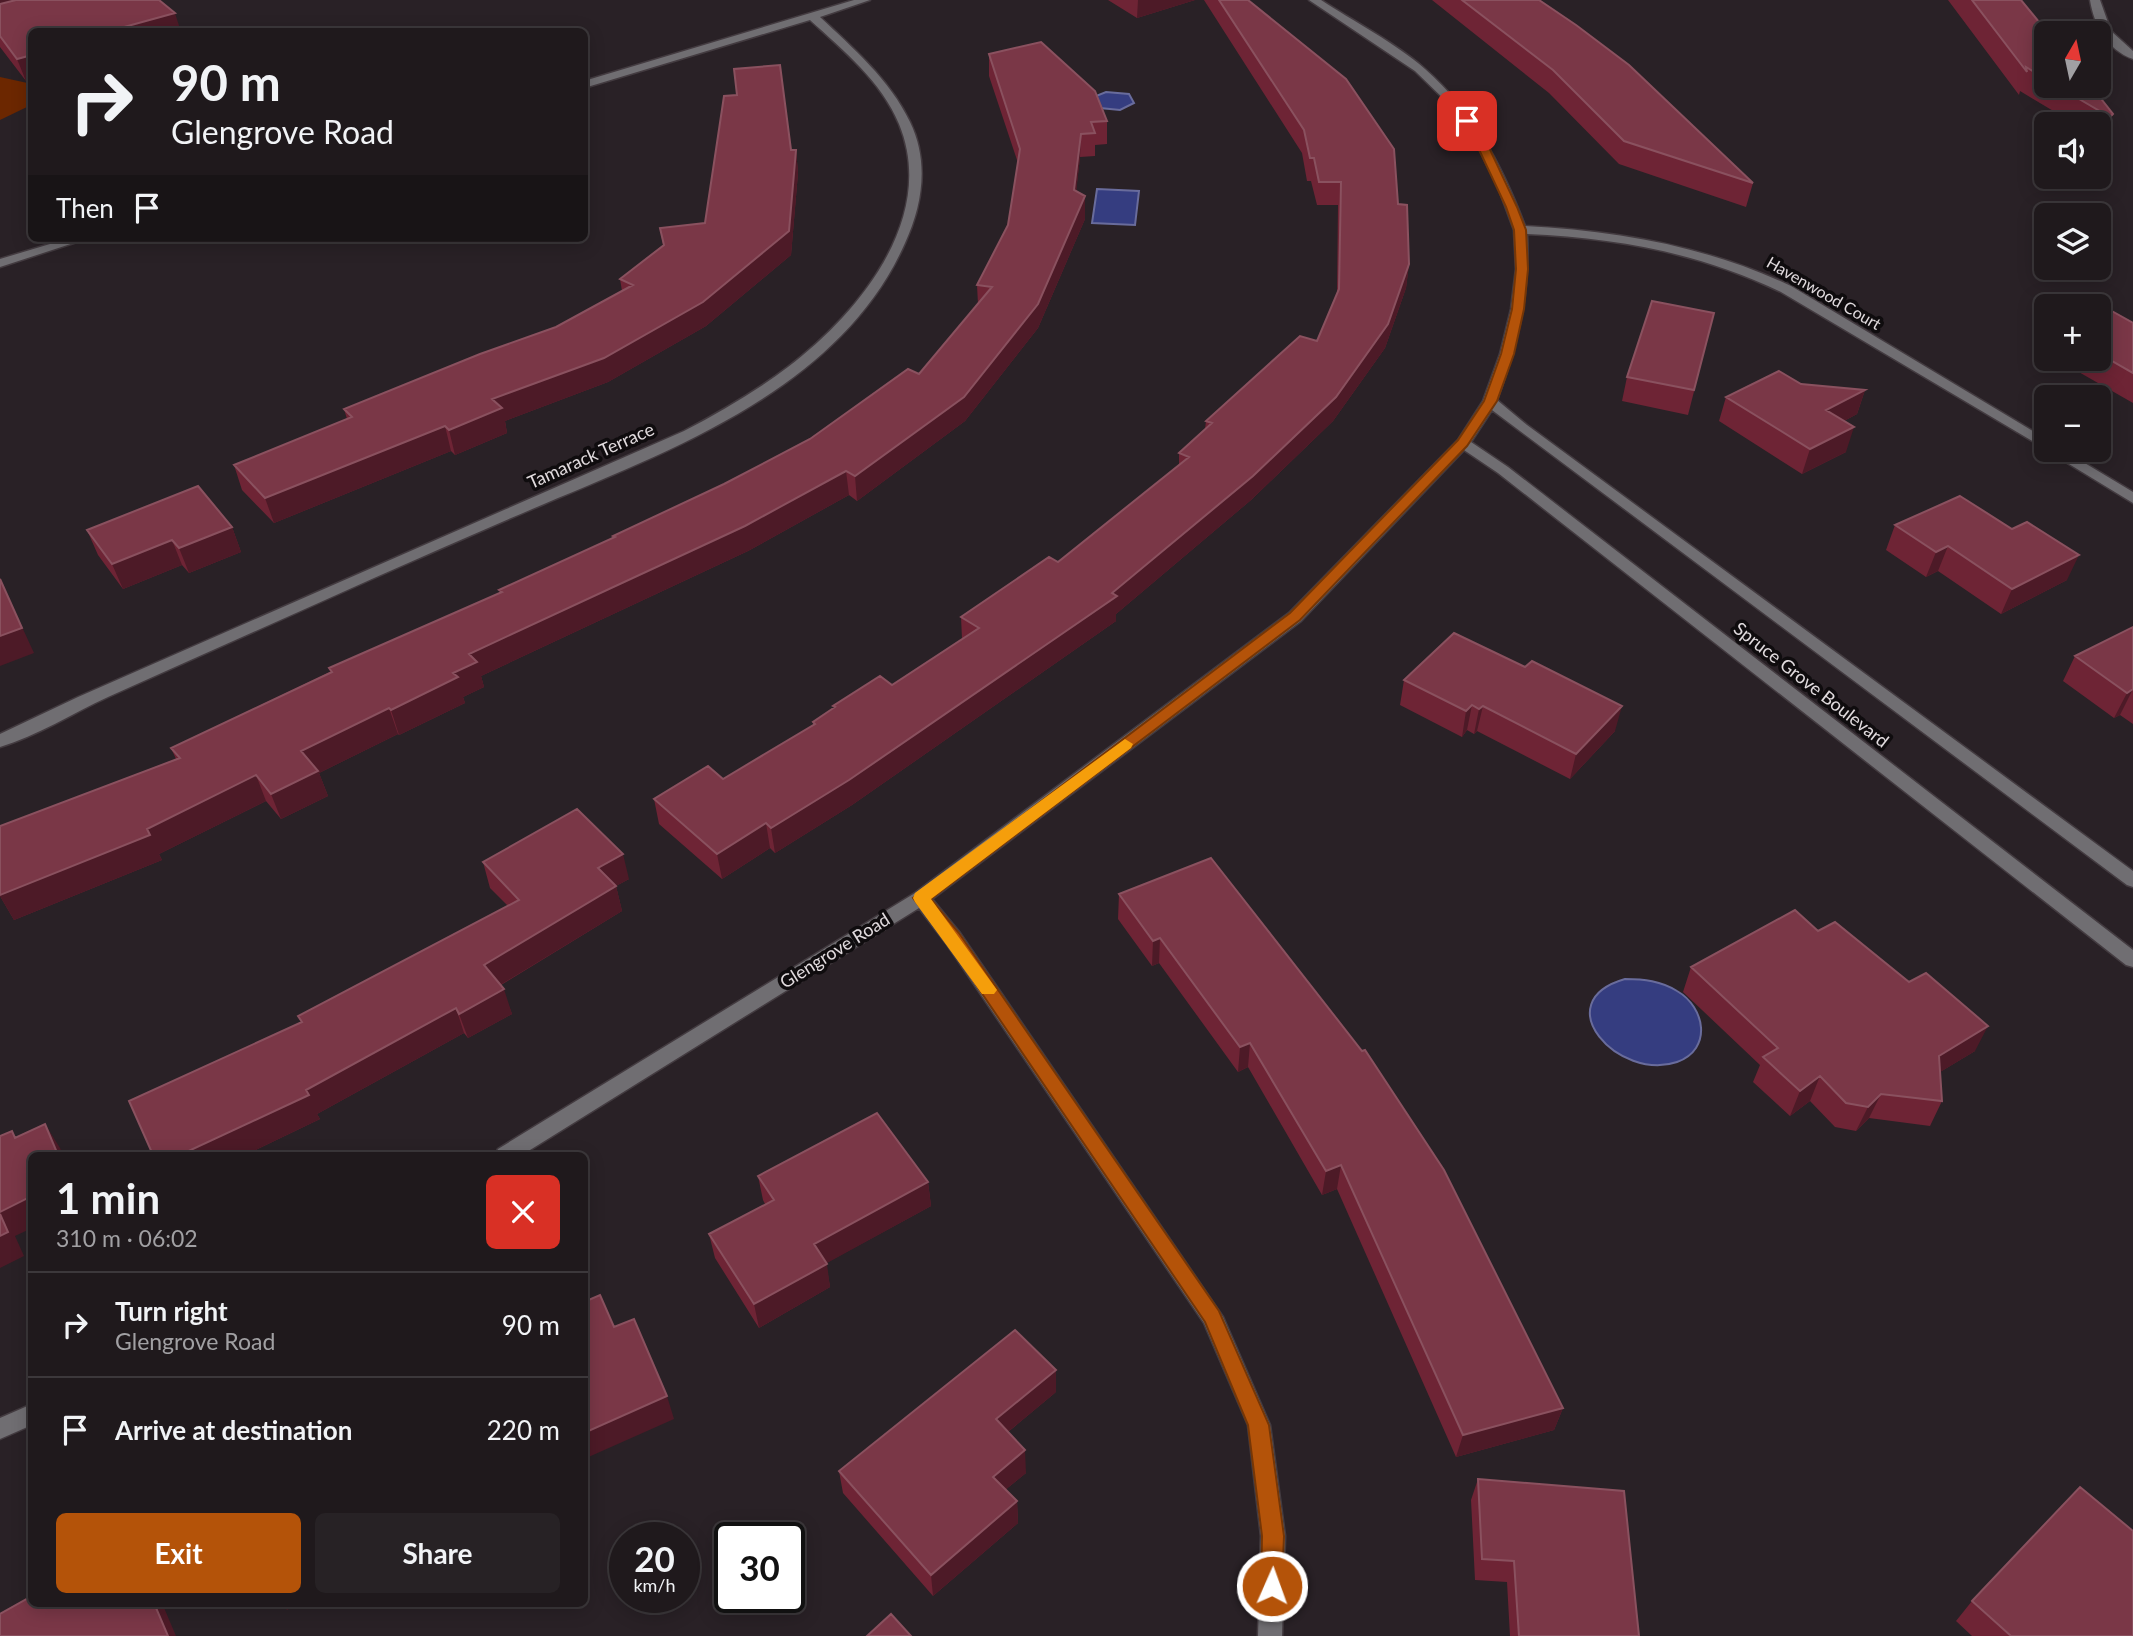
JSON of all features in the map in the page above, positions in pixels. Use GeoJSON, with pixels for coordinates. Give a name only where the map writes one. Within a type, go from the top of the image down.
{"type":"FeatureCollection","features":[{"type":"Feature","properties":{"kind":"street"},"geometry":{"type":"LineString","coordinates":[[588,84],[865,0]]}},
{"type":"Feature","properties":{"kind":"street","name":"Glengrove Road"},"geometry":{"type":"LineString","coordinates":[[510,1152],[921,898],[1295,617],[1462,443],[1490,401],[1507,354],[1518,309],[1522,269],[1520,230],[1503,184],[1481,141],[1453,102],[1419,69],[1314,0]]}},
{"type":"Feature","properties":{"kind":"street"},"geometry":{"type":"LineString","coordinates":[[2095,0],[2098,18],[2108,38],[2133,56]]}},
{"type":"Feature","properties":{"kind":"street","name":"Tamarack Terrace"},"geometry":{"type":"LineString","coordinates":[[0,741],[146,673],[716,420],[792,370],[845,323],[879,281],[898,244],[913,203],[916,167],[910,134],[870,70],[811,16]]}},
{"type":"Feature","properties":{"kind":"street","name":"Havenwood Court"},"geometry":{"type":"LineString","coordinates":[[1520,230],[1590,233],[1641,240],[1693,251],[1744,268],[1786,289],[2034,438]]}},
{"type":"Feature","properties":{"kind":"street"},"geometry":{"type":"LineString","coordinates":[[0,263],[70,242]]}},
{"type":"Feature","properties":{"kind":"street","name":"Spruce Grove Boulevard"},"geometry":{"type":"LineString","coordinates":[[1490,401],[1534,437],[2133,880]]}},
{"type":"Feature","properties":{"kind":"street","name":"Spruce Grove Boulevard"},"geometry":{"type":"LineString","coordinates":[[1462,443],[1503,470],[2133,960]]}},
{"type":"Feature","properties":{"kind":"street"},"geometry":{"type":"LineString","coordinates":[[2073,462],[2133,498]]}},
{"type":"Feature","properties":{"kind":"street"},"geometry":{"type":"LineString","coordinates":[[921,898],[953,938],[1212,1317],[1259,1425],[1273,1536],[1270,1636]]}},
{"type":"Feature","properties":{"kind":"street"},"geometry":{"type":"LineString","coordinates":[[0,1429],[28,1416]]}},
{"type":"Feature","properties":{"kind":"shaded area"},"geometry":{"type":"Polygon","coordinates":[[[0,77],[28,83],[28,106],[0,120],[0,77]]]}},
{"type":"Feature","properties":{"kind":"water"},"geometry":{"type":"Polygon","coordinates":[[[1106,92],[1129,94],[1134,103],[1120,110],[1100,108],[1096,96],[1106,92]]]}},
{"type":"Feature","properties":{"kind":"water"},"geometry":{"type":"Polygon","coordinates":[[[1097,189],[1139,191],[1135,225],[1092,223],[1097,189]]]}},
{"type":"Feature","properties":{"kind":"water"},"geometry":{"type":"Polygon","coordinates":[[[1625,979],[1659,983],[1687,998],[1699,1017],[1701,1028],[1696,1048],[1688,1056],[1677,1062],[1655,1065],[1633,1061],[1614,1051],[1599,1037],[1591,1021],[1591,1004],[1602,990],[1625,979]]]}},
{"type":"Feature","properties":{"kind":"building"},"geometry":{"type":"Polygon","coordinates":[[[16,0],[159,0],[175,13],[121,28],[28,28],[28,56],[17,59],[0,36],[0,4],[16,0]]]}},
{"type":"Feature","properties":{"kind":"building"},"geometry":{"type":"Polygon","coordinates":[[[1219,0],[1248,0],[1346,79],[1394,149],[1398,204],[1407,205],[1409,264],[1388,324],[1336,397],[1253,476],[1112,593],[1117,596],[849,780],[771,828],[766,823],[717,854],[654,799],[708,766],[723,779],[815,724],[813,722],[835,707],[833,706],[880,676],[892,685],[979,628],[961,617],[1049,557],[1058,562],[1189,457],[1179,453],[1212,423],[1206,421],[1300,336],[1317,341],[1339,289],[1341,182],[1319,182],[1304,130],[1219,0]]]}},
{"type":"Feature","properties":{"kind":"building"},"geometry":{"type":"Polygon","coordinates":[[[1462,0],[1539,0],[1629,65],[1753,183],[1624,141],[1553,70],[1462,0]]]}},
{"type":"Feature","properties":{"kind":"building"},"geometry":{"type":"Polygon","coordinates":[[[1972,0],[2021,0],[2038,21],[2034,21],[2034,72],[2026,67],[2027,72],[1972,0]]]}},
{"type":"Feature","properties":{"kind":"building"},"geometry":{"type":"Polygon","coordinates":[[[1041,42],[1095,91],[1107,121],[1091,122],[1095,133],[1081,134],[1074,190],[1085,196],[1038,304],[964,397],[855,476],[846,471],[745,526],[469,654],[477,662],[453,673],[458,677],[301,751],[318,771],[271,794],[256,775],[147,829],[150,835],[0,895],[0,826],[180,758],[171,748],[332,672],[329,668],[502,592],[499,590],[724,484],[810,439],[908,369],[919,374],[992,287],[977,285],[1008,225],[1020,149],[989,54],[1041,42]]]}},
{"type":"Feature","properties":{"kind":"building"},"geometry":{"type":"Polygon","coordinates":[[[780,65],[791,150],[796,150],[789,231],[703,302],[604,358],[492,399],[502,408],[449,430],[445,426],[265,498],[234,465],[352,417],[344,409],[480,354],[556,327],[633,285],[620,279],[664,245],[660,228],[705,223],[724,96],[737,95],[734,69],[780,65]]]}},
{"type":"Feature","properties":{"kind":"building"},"geometry":{"type":"Polygon","coordinates":[[[2078,98],[2100,98],[2113,114],[2111,116],[2111,112],[2101,112],[2078,98]]]}},
{"type":"Feature","properties":{"kind":"building"},"geometry":{"type":"Polygon","coordinates":[[[1652,301],[1714,313],[1694,390],[1627,377],[1652,301]]]}},
{"type":"Feature","properties":{"kind":"building"},"geometry":{"type":"Polygon","coordinates":[[[2111,311],[2133,323],[2133,373],[2111,360],[2111,311]]]}},
{"type":"Feature","properties":{"kind":"building"},"geometry":{"type":"Polygon","coordinates":[[[1779,371],[1801,384],[1865,390],[1826,410],[1854,427],[1810,449],[1726,397],[1779,371]]]}},
{"type":"Feature","properties":{"kind":"building"},"geometry":{"type":"Polygon","coordinates":[[[198,486],[232,527],[179,548],[172,540],[112,564],[87,530],[198,486]]]}},
{"type":"Feature","properties":{"kind":"building"},"geometry":{"type":"Polygon","coordinates":[[[1960,496],[2012,529],[2027,522],[2079,555],[2012,589],[1948,546],[1936,552],[1895,525],[1960,496]]]}},
{"type":"Feature","properties":{"kind":"building"},"geometry":{"type":"Polygon","coordinates":[[[0,579],[22,628],[0,636],[0,579]]]}},
{"type":"Feature","properties":{"kind":"building"},"geometry":{"type":"Polygon","coordinates":[[[2133,627],[2133,689],[2127,693],[2075,656],[2133,627]]]}},
{"type":"Feature","properties":{"kind":"building"},"geometry":{"type":"Polygon","coordinates":[[[1454,633],[1525,667],[1532,661],[1622,706],[1576,754],[1483,706],[1479,709],[1472,705],[1466,711],[1404,680],[1454,633]]]}},
{"type":"Feature","properties":{"kind":"building"},"geometry":{"type":"Polygon","coordinates":[[[577,809],[623,854],[598,868],[616,886],[484,965],[504,989],[459,1014],[456,1008],[306,1090],[309,1095],[186,1152],[152,1152],[129,1101],[302,1022],[298,1016],[519,900],[483,862],[577,809]]]}},
{"type":"Feature","properties":{"kind":"building"},"geometry":{"type":"Polygon","coordinates":[[[1211,858],[1362,1051],[1365,1050],[1444,1170],[1563,1408],[1463,1435],[1341,1165],[1326,1171],[1250,1043],[1240,1047],[1160,938],[1153,941],[1119,894],[1211,858]]]}},
{"type":"Feature","properties":{"kind":"building"},"geometry":{"type":"Polygon","coordinates":[[[1795,910],[1818,931],[1835,922],[1909,982],[1926,973],[1988,1026],[1939,1056],[1942,1101],[1881,1094],[1868,1107],[1846,1103],[1820,1076],[1800,1091],[1763,1057],[1778,1048],[1691,967],[1795,910]]]}},
{"type":"Feature","properties":{"kind":"building"},"geometry":{"type":"Polygon","coordinates":[[[877,1113],[928,1182],[814,1244],[827,1264],[754,1304],[709,1234],[774,1200],[758,1176],[877,1113]]]}},
{"type":"Feature","properties":{"kind":"building"},"geometry":{"type":"Polygon","coordinates":[[[45,1124],[57,1152],[28,1152],[28,1198],[0,1212],[0,1136],[12,1131],[15,1138],[45,1124]]]}},
{"type":"Feature","properties":{"kind":"building"},"geometry":{"type":"Polygon","coordinates":[[[0,1214],[8,1232],[0,1236],[0,1214]]]}},
{"type":"Feature","properties":{"kind":"building"},"geometry":{"type":"Polygon","coordinates":[[[600,1295],[614,1327],[634,1319],[667,1396],[588,1431],[588,1300],[600,1295]]]}},
{"type":"Feature","properties":{"kind":"building"},"geometry":{"type":"Polygon","coordinates":[[[1015,1330],[1056,1370],[996,1419],[1025,1450],[993,1477],[1017,1501],[931,1575],[839,1471],[1015,1330]]]}},
{"type":"Feature","properties":{"kind":"building"},"geometry":{"type":"Polygon","coordinates":[[[1478,1479],[1624,1491],[1639,1636],[1519,1636],[1514,1561],[1482,1559],[1478,1479]]]}},
{"type":"Feature","properties":{"kind":"building"},"geometry":{"type":"Polygon","coordinates":[[[2080,1487],[2133,1531],[2133,1636],[2011,1636],[1972,1601],[2080,1487]]]}},
{"type":"Feature","properties":{"kind":"building"},"geometry":{"type":"Polygon","coordinates":[[[28,1598],[28,1607],[156,1607],[168,1636],[0,1636],[0,1614],[28,1598]]]}},
{"type":"Feature","properties":{"kind":"building"},"geometry":{"type":"Polygon","coordinates":[[[891,1614],[911,1636],[867,1636],[891,1614]]]}},
{"type":"Feature","properties":{"kind":"slow traffic"},"geometry":{"type":"LineString","coordinates":[[988,990],[953,938],[921,898],[1125,744]]}},
{"type":"Feature","properties":{"kind":"route"},"geometry":{"type":"LineString","coordinates":[[1272,1586],[1273,1536],[1259,1425],[1212,1317],[953,938],[921,898],[1295,617],[1462,443],[1490,401],[1507,354],[1518,309],[1522,269],[1520,230],[1512,207],[1481,141],[1467,121]]}}]}
